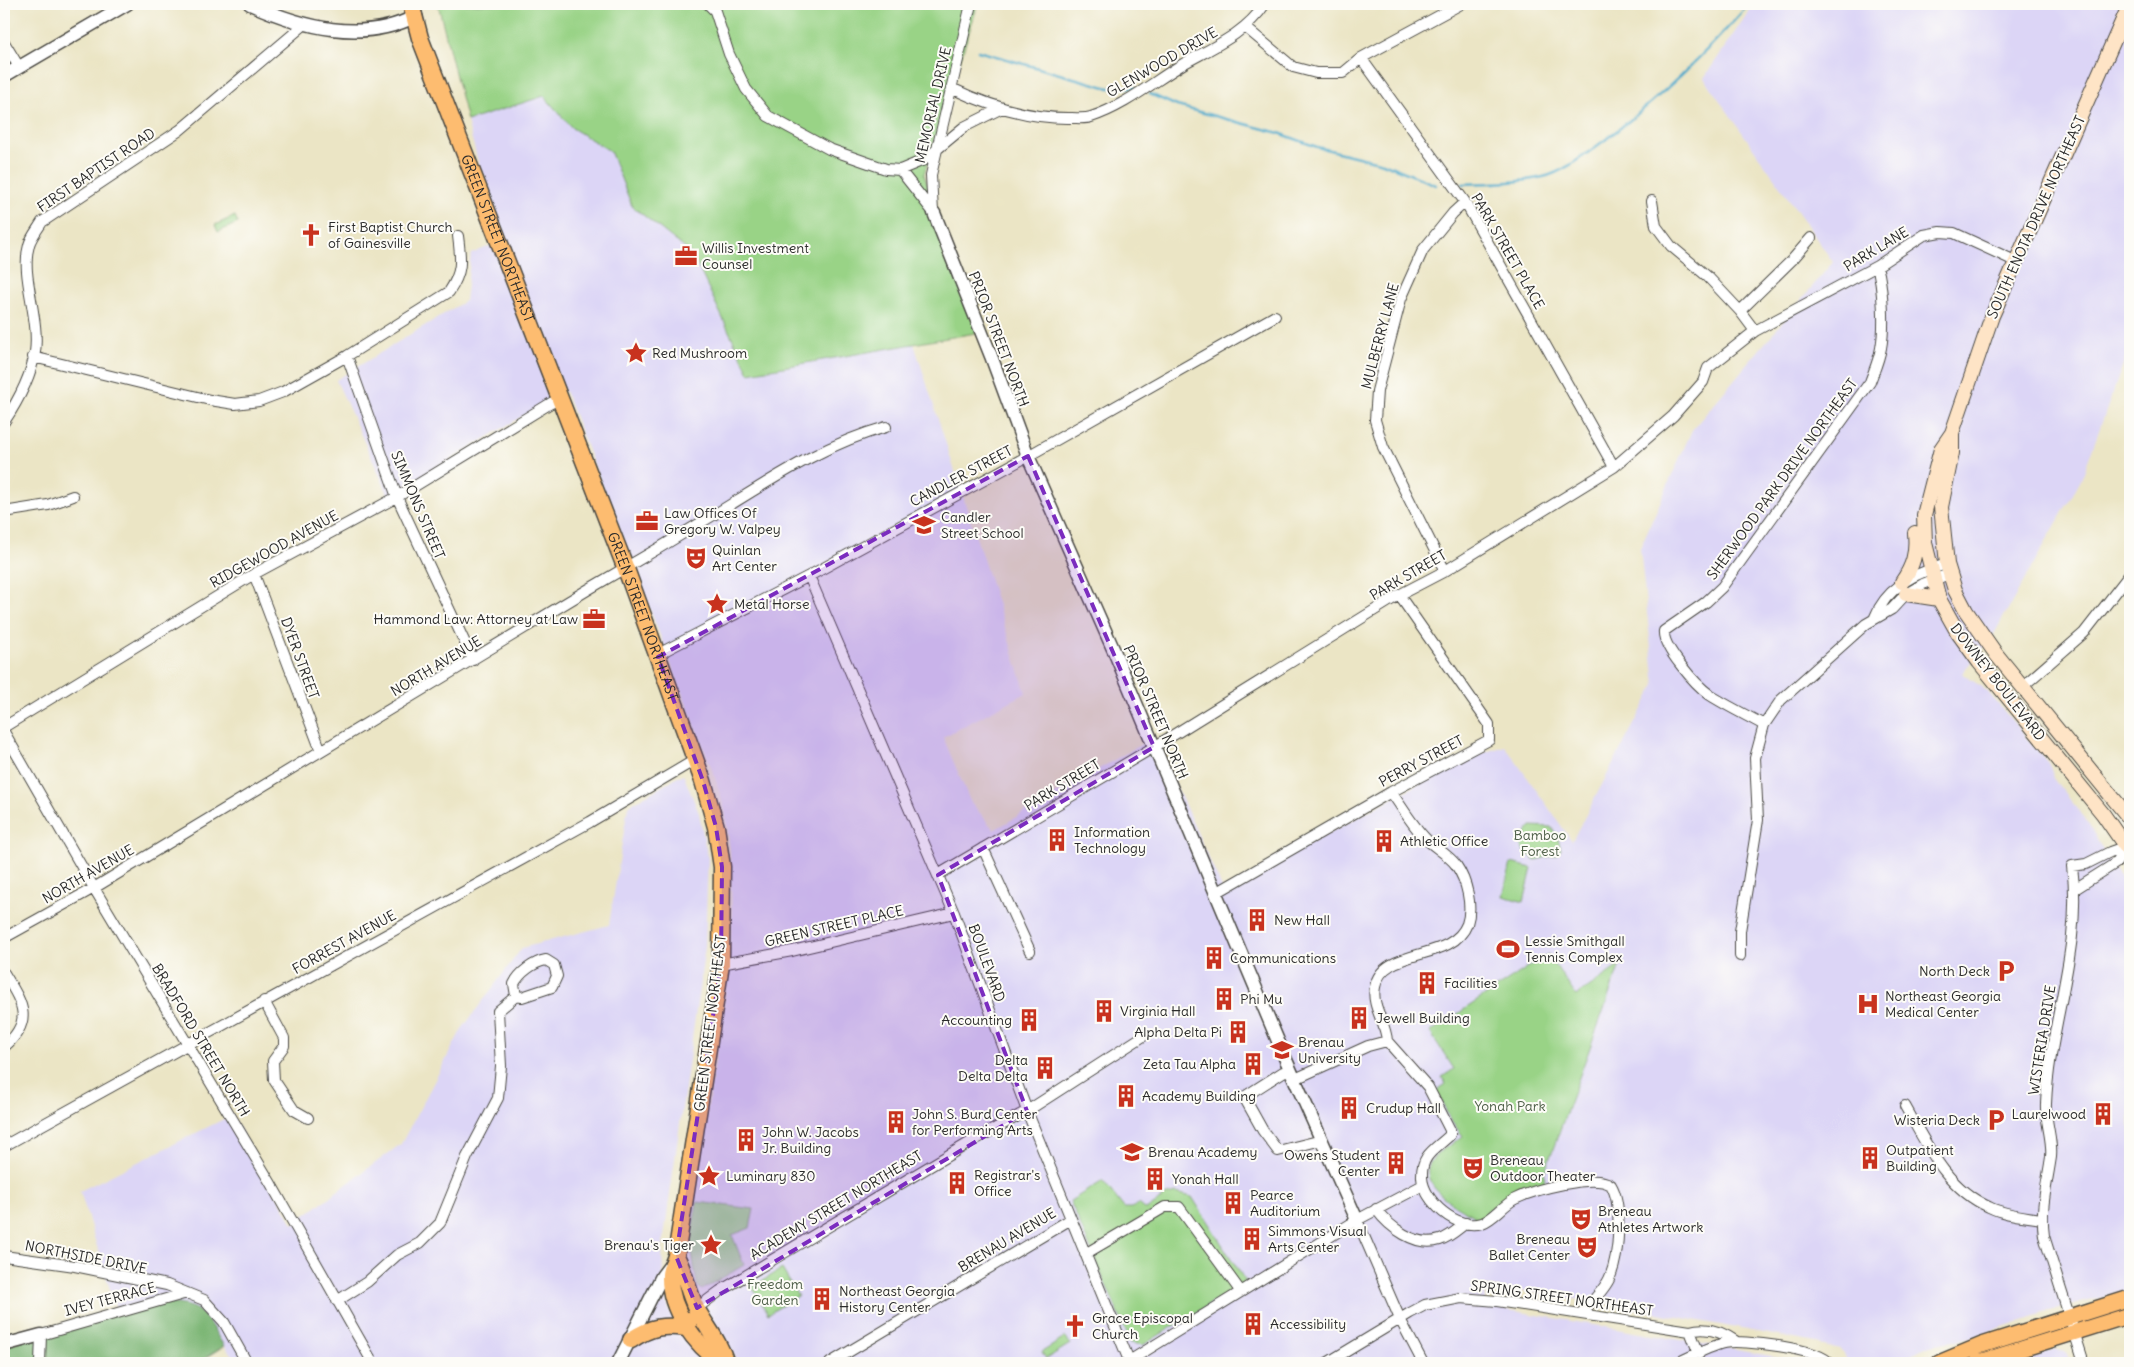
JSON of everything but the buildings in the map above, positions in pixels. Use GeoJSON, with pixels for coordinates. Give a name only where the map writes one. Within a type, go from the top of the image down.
{"type":"FeatureCollection","features":[{"type":"Feature","properties":{"kind":"highway","name":"GREEN STREET NORTHEAST"},"geometry":{"type":"LineString","coordinates":[[414,8],[420,38],[626,569],[695,760],[716,827],[721,850],[723,896],[721,964],[676,1256],[670,1274],[672,1289],[680,1315],[687,1328],[706,1353],[722,1363]]}},
{"type":"Feature","properties":{"kind":"highway"},"geometry":{"type":"LineString","coordinates":[[676,1256],[683,1269],[687,1285],[697,1308],[720,1344],[726,1363]]}},
{"type":"Feature","properties":{"kind":"highway"},"geometry":{"type":"LineString","coordinates":[[631,1340],[655,1327],[687,1328],[692,1313],[697,1308]]}},
{"type":"Feature","properties":{"kind":"main road","name":"SOUTH ENOTA DRIVE NORTHEAST"},"geometry":{"type":"LineString","coordinates":[[1952,432],[1992,316],[2130,4]]}},
{"type":"Feature","properties":{"kind":"main road","name":"DOWNEY BOULEVARD"},"geometry":{"type":"LineString","coordinates":[[1952,432],[1941,449],[1927,497],[1923,529],[1939,599],[1958,633],[1992,678],[2129,848]]}},
{"type":"Feature","properties":{"kind":"main road","name":"DOWNEY BOULEVARD"},"geometry":{"type":"LineString","coordinates":[[1952,432],[1952,453],[1941,507],[1948,569],[1966,612],[2022,688],[2130,819]]}},
{"type":"Feature","properties":{"kind":"main road"},"geometry":{"type":"LineString","coordinates":[[1927,497],[1915,527],[1916,549],[1912,568],[1904,588],[1939,599]]}},
{"type":"Feature","properties":{"kind":"main road"},"geometry":{"type":"LineString","coordinates":[[1992,678],[2022,688]]}},
{"type":"Feature","properties":{"kind":"main road"},"geometry":{"type":"LineString","coordinates":[[2010,701],[2040,708]]}},
{"type":"Feature","properties":{"kind":"main road"},"geometry":{"type":"LineString","coordinates":[[1939,1362],[1982,1345],[2130,1298]]}},
{"type":"Feature","properties":{"kind":"main road"},"geometry":{"type":"LineString","coordinates":[[1977,1363],[2130,1315]]}},
{"type":"Feature","properties":{"kind":"street"},"geometry":{"type":"LineString","coordinates":[[4,76],[127,4]]}},
{"type":"Feature","properties":{"kind":"street"},"geometry":{"type":"LineString","coordinates":[[250,4],[305,24],[333,30],[359,31],[400,24],[414,8]]}},
{"type":"Feature","properties":{"kind":"street"},"geometry":{"type":"LineString","coordinates":[[708,4],[715,11],[730,54],[746,89],[768,116],[829,149],[886,169],[900,170],[924,160],[964,127],[1002,108]]}},
{"type":"Feature","properties":{"kind":"street","name":"MEMORIAL DRIVE"},"geometry":{"type":"LineString","coordinates":[[934,213],[931,175],[971,4]]}},
{"type":"Feature","properties":{"kind":"street","name":"GLENWOOD DRIVE"},"geometry":{"type":"LineString","coordinates":[[951,88],[1002,108],[1053,118],[1089,118],[1133,97],[1159,79],[1223,43],[1255,19],[1265,4]]}},
{"type":"Feature","properties":{"kind":"street"},"geometry":{"type":"LineString","coordinates":[[1245,27],[1293,67],[1316,73],[1343,73],[1361,58],[1461,4]]}},
{"type":"Feature","properties":{"kind":"street","name":"FIRST BAPTIST ROAD"},"geometry":{"type":"LineString","coordinates":[[4,422],[20,395],[33,357],[36,334],[26,258],[29,242],[42,222],[180,130],[305,24]]}},
{"type":"Feature","properties":{"kind":"street"},"geometry":{"type":"LineString","coordinates":[[4,42],[18,67]]}},
{"type":"Feature","properties":{"kind":"street","name":"PARK STREET PLACE"},"geometry":{"type":"LineString","coordinates":[[1361,58],[1465,202],[1614,467]]}},
{"type":"Feature","properties":{"kind":"street"},"geometry":{"type":"LineString","coordinates":[[900,170],[934,213]]}},
{"type":"Feature","properties":{"kind":"street"},"geometry":{"type":"LineString","coordinates":[[1652,201],[1656,226],[1671,246],[1708,277],[1740,311],[1755,331]]}},
{"type":"Feature","properties":{"kind":"street","name":"MULBERRY LANE"},"geometry":{"type":"LineString","coordinates":[[1445,570],[1383,447],[1375,420],[1377,391],[1401,299],[1423,250],[1453,213],[1465,202]]}},
{"type":"Feature","properties":{"kind":"street","name":"PRIOR STREET NORTH"},"geometry":{"type":"LineString","coordinates":[[934,213],[991,356],[1028,456],[1114,651],[1293,1075],[1357,1220]]}},
{"type":"Feature","properties":{"kind":"street","name":"PARK LANE"},"geometry":{"type":"LineString","coordinates":[[1755,331],[1877,266],[1924,235],[1940,232],[1954,233],[2015,261]]}},
{"type":"Feature","properties":{"kind":"street"},"geometry":{"type":"LineString","coordinates":[[33,357],[235,404],[259,401],[283,392],[347,356],[450,292],[458,278],[461,265],[458,236]]}},
{"type":"Feature","properties":{"kind":"street"},"geometry":{"type":"LineString","coordinates":[[1740,311],[1792,260],[1811,238]]}},
{"type":"Feature","properties":{"kind":"street","name":"SHERWOOD PARK DRIVE NORTHEAST"},"geometry":{"type":"LineString","coordinates":[[1764,725],[1709,694],[1689,675],[1668,648],[1663,636],[1664,631],[1706,602],[1722,587],[1870,382],[1881,349],[1882,334],[1883,316],[1877,266]]}},
{"type":"Feature","properties":{"kind":"street","name":"CANDLER STREET"},"geometry":{"type":"LineString","coordinates":[[658,657],[666,650],[809,576],[1028,456],[1275,316]]}},
{"type":"Feature","properties":{"kind":"street","name":"PARK STREET"},"geometry":{"type":"LineString","coordinates":[[938,875],[1154,747],[1399,595],[1445,570],[1614,467],[1673,416],[1702,382],[1708,368],[1755,331]]}},
{"type":"Feature","properties":{"kind":"street","name":"SIMMONS STREET"},"geometry":{"type":"LineString","coordinates":[[347,356],[397,497],[473,660]]}},
{"type":"Feature","properties":{"kind":"street","name":"RIDGEWOOD AVENUE"},"geometry":{"type":"LineString","coordinates":[[4,727],[254,574],[397,497],[551,403],[561,399]]}},
{"type":"Feature","properties":{"kind":"street","name":"NORTH AVENUE"},"geometry":{"type":"LineString","coordinates":[[4,938],[94,888],[626,569],[799,462],[860,434],[886,427]]}},
{"type":"Feature","properties":{"kind":"street"},"geometry":{"type":"LineString","coordinates":[[4,512],[48,505],[74,496]]}},
{"type":"Feature","properties":{"kind":"street"},"geometry":{"type":"LineString","coordinates":[[1740,956],[1740,931],[1758,820],[1756,758],[1764,725],[1781,700],[1875,617],[1892,609],[1904,588],[1932,573],[1948,569]]}},
{"type":"Feature","properties":{"kind":"street","name":"DYER STREET"},"geometry":{"type":"LineString","coordinates":[[254,574],[321,751]]}},
{"type":"Feature","properties":{"kind":"street"},"geometry":{"type":"LineString","coordinates":[[2022,688],[2084,634],[2130,574]]}},
{"type":"Feature","properties":{"kind":"street","name":"BOULEVARD"},"geometry":{"type":"LineString","coordinates":[[809,576],[954,913],[1027,1111],[1128,1362]]}},
{"type":"Feature","properties":{"kind":"street","name":"PERRY STREET"},"geometry":{"type":"LineString","coordinates":[[1216,893],[1391,792],[1489,740],[1489,724],[1399,595]]}},
{"type":"Feature","properties":{"kind":"street","name":"BRADFORD STREET NORTH"},"geometry":{"type":"LineString","coordinates":[[4,732],[94,888],[270,1182],[373,1363]]}},
{"type":"Feature","properties":{"kind":"street","name":"FORREST AVENUE"},"geometry":{"type":"LineString","coordinates":[[4,1146],[187,1043],[590,822],[695,760]]}},
{"type":"Feature","properties":{"kind":"street"},"geometry":{"type":"LineString","coordinates":[[1391,792],[1424,837],[1456,865],[1466,886],[1470,905],[1467,924],[1455,942],[1392,962],[1375,986],[1376,1007],[1386,1030],[1387,1041],[1428,1088],[1450,1130],[1450,1135],[1428,1153],[1424,1160],[1423,1186],[1429,1198],[1444,1213],[1474,1225],[1488,1220],[1516,1199],[1538,1191],[1559,1185],[1601,1181],[1611,1185],[1617,1202],[1618,1238],[1610,1278],[1581,1314]]}},
{"type":"Feature","properties":{"kind":"street"},"geometry":{"type":"LineString","coordinates":[[983,848],[1030,950]]}},
{"type":"Feature","properties":{"kind":"street"},"geometry":{"type":"LineString","coordinates":[[2075,889],[2116,863],[2129,848]]}},
{"type":"Feature","properties":{"kind":"street","name":"WISTERIA DRIVE"},"geometry":{"type":"LineString","coordinates":[[2084,1363],[2044,1236],[2041,1219],[2051,1157],[2046,1104],[2075,912],[2072,866],[2086,864],[2110,852],[2129,848]]}},
{"type":"Feature","properties":{"kind":"street","name":"GREEN STREET PLACE"},"geometry":{"type":"LineString","coordinates":[[721,964],[792,951],[954,913]]}},
{"type":"Feature","properties":{"kind":"street"},"geometry":{"type":"LineString","coordinates":[[337,1301],[367,1282],[397,1255],[420,1243],[440,1223],[467,1158],[498,1098],[501,1066],[498,1011],[516,996],[522,997],[552,987],[558,976],[554,965],[546,960],[540,961],[520,976],[514,984],[516,996]]}},
{"type":"Feature","properties":{"kind":"street"},"geometry":{"type":"LineString","coordinates":[[4,973],[20,999],[23,1010],[22,1026],[4,1047]]}},
{"type":"Feature","properties":{"kind":"street"},"geometry":{"type":"LineString","coordinates":[[264,1001],[284,1038],[284,1046],[273,1061],[274,1080],[294,1110],[308,1118]]}},
{"type":"Feature","properties":{"kind":"street","name":"ACADEMY STREET NORTHEAST"},"geometry":{"type":"LineString","coordinates":[[697,1308],[720,1291],[969,1142],[1027,1111],[1145,1035]]}},
{"type":"Feature","properties":{"kind":"street"},"geometry":{"type":"LineString","coordinates":[[1322,1140],[1278,1152],[1263,1131],[1244,1096],[1283,1072],[1293,1075],[1368,1046],[1387,1041]]}},
{"type":"Feature","properties":{"kind":"street"},"geometry":{"type":"LineString","coordinates":[[1905,1106],[1933,1156],[1952,1182],[1964,1193],[1988,1207],[2003,1212],[2041,1219]]}},
{"type":"Feature","properties":{"kind":"street"},"geometry":{"type":"LineString","coordinates":[[1128,1362],[1357,1220],[1423,1186]]}},
{"type":"Feature","properties":{"kind":"street"},"geometry":{"type":"LineString","coordinates":[[1085,1254],[1165,1207],[1179,1207],[1241,1292]]}},
{"type":"Feature","properties":{"kind":"street"},"geometry":{"type":"LineString","coordinates":[[1376,1209],[1394,1228],[1427,1242],[1449,1236],[1466,1223]]}},
{"type":"Feature","properties":{"kind":"street","name":"BRENAU AVENUE"},"geometry":{"type":"LineString","coordinates":[[830,1363],[1070,1219]]}},
{"type":"Feature","properties":{"kind":"street"},"geometry":{"type":"LineString","coordinates":[[1357,1220],[1400,1319],[1423,1363]]}},
{"type":"Feature","properties":{"kind":"street","name":"NORTHSIDE DRIVE"},"geometry":{"type":"LineString","coordinates":[[4,1256],[75,1266],[167,1285],[204,1300],[224,1322],[247,1363]]}},
{"type":"Feature","properties":{"kind":"street"},"geometry":{"type":"LineString","coordinates":[[618,1363],[662,1276],[676,1256]]}},
{"type":"Feature","properties":{"kind":"street","name":"IVEY TERRACE"},"geometry":{"type":"LineString","coordinates":[[4,1345],[188,1294]]}},
{"type":"Feature","properties":{"kind":"street","name":"SPRING STREET NORTHEAST"},"geometry":{"type":"LineString","coordinates":[[1327,1363],[1425,1305],[1461,1298],[1497,1301],[1690,1331],[1699,1328],[1723,1333],[1737,1342],[1818,1354],[1829,1363]]}},
{"type":"Feature","properties":{"kind":"street"},"geometry":{"type":"LineString","coordinates":[[1690,1331],[1698,1354]]}},
{"type":"Feature","properties":{"kind":"street"},"geometry":{"type":"LineString","coordinates":[[40,1363],[41,1335]]}},
{"type":"Feature","properties":{"kind":"street"},"geometry":{"type":"LineString","coordinates":[[1677,1363],[1724,1343],[1737,1342]]}},
{"type":"Feature","properties":{"kind":"highlighted area"},"geometry":{"type":"Polygon","coordinates":[[[1028,456],[1154,747],[938,875],[1027,1111],[697,1308],[676,1256],[721,964],[722,867],[716,827],[703,781],[658,657],[1028,456]]]}},
{"type":"Feature","properties":{"kind":"shaded area"},"geometry":{"type":"Polygon","coordinates":[[[1754,4],[2130,4],[2130,345],[2081,480],[1994,634],[1962,673],[1987,691],[2049,764],[2055,781],[2084,817],[2118,874],[2130,885],[2130,1290],[2050,1311],[1972,1337],[1931,1345],[1891,1363],[1847,1363],[1844,1353],[1840,1349],[1816,1343],[1609,1304],[1483,1286],[1486,1306],[1811,1363],[739,1363],[706,1310],[693,1284],[686,1242],[724,1006],[732,920],[730,851],[725,811],[715,777],[565,391],[389,496],[336,380],[465,301],[471,254],[500,242],[467,121],[544,95],[572,128],[610,151],[632,206],[692,254],[749,373],[914,344],[1026,693],[943,737],[970,801],[994,830],[1154,737],[1223,890],[1467,758],[1505,746],[1572,841],[1655,685],[1640,548],[1692,430],[1833,262],[1704,78],[1754,4]]]}},
{"type":"Feature","properties":{"kind":"shaded area"},"geometry":{"type":"Polygon","coordinates":[[[683,774],[699,813],[708,859],[705,947],[662,1250],[664,1295],[671,1314],[705,1363],[239,1363],[224,1346],[117,1312],[80,1191],[232,1115],[293,1224],[401,1144],[462,1029],[522,948],[609,925],[628,806],[683,774]]]}},
{"type":"Feature","properties":{"kind":"shaded area"},"geometry":{"type":"Polygon","coordinates":[[[2056,1349],[2065,1351],[2072,1363],[2000,1363],[2056,1349]]]}},
{"type":"Feature","properties":{"kind":"green space"},"geometry":{"type":"Polygon","coordinates":[[[438,4],[978,4],[924,174],[981,332],[749,373],[692,254],[632,206],[610,151],[572,128],[544,96],[467,121],[438,4]]]}},
{"type":"Feature","properties":{"kind":"green space"},"geometry":{"type":"Polygon","coordinates":[[[235,216],[238,223],[218,232],[215,225],[235,216]]]}},
{"type":"Feature","properties":{"kind":"green space","name":"Bamboo Forest"},"geometry":{"type":"Polygon","coordinates":[[[1531,826],[1551,827],[1557,835],[1561,850],[1556,855],[1535,860],[1525,852],[1520,842],[1531,826]]]}},
{"type":"Feature","properties":{"kind":"green space"},"geometry":{"type":"Polygon","coordinates":[[[1511,863],[1532,868],[1524,902],[1503,896],[1511,863]]]}},
{"type":"Feature","properties":{"kind":"green space","name":"Yonah Park"},"geometry":{"type":"Polygon","coordinates":[[[1548,954],[1576,996],[1620,965],[1544,1174],[1545,1182],[1514,1192],[1488,1211],[1487,1218],[1474,1219],[1474,1216],[1440,1194],[1429,1178],[1428,1169],[1435,1156],[1463,1136],[1450,1120],[1437,1090],[1446,1084],[1442,1077],[1454,1069],[1430,1032],[1548,954]]]}},
{"type":"Feature","properties":{"kind":"green space"},"geometry":{"type":"Polygon","coordinates":[[[1103,1181],[1124,1208],[1131,1208],[1139,1204],[1146,1210],[1163,1198],[1163,1196],[1176,1193],[1192,1197],[1246,1282],[1143,1345],[1131,1343],[1070,1201],[1103,1181]]]}},
{"type":"Feature","properties":{"kind":"green space"},"geometry":{"type":"Polygon","coordinates":[[[697,1202],[754,1209],[750,1228],[732,1235],[744,1265],[702,1290],[697,1286],[690,1241],[697,1202]]]}},
{"type":"Feature","properties":{"kind":"green space","name":"Freedom Garden"},"geometry":{"type":"Polygon","coordinates":[[[782,1269],[798,1296],[768,1314],[752,1287],[782,1269]]]}},
{"type":"Feature","properties":{"kind":"green space"},"geometry":{"type":"Polygon","coordinates":[[[158,1302],[184,1305],[200,1312],[224,1346],[197,1363],[4,1363],[4,1345],[158,1302]]]}},
{"type":"Feature","properties":{"kind":"green space"},"geometry":{"type":"Polygon","coordinates":[[[1066,1337],[1070,1344],[1046,1359],[1042,1352],[1066,1337]]]}},
{"type":"Feature","properties":{"kind":"waterway"},"geometry":{"type":"LineString","coordinates":[[1463,184],[1533,179],[1551,175],[1568,167],[1605,140],[1663,92],[1698,59],[1749,4]]}},
{"type":"Feature","properties":{"kind":"waterway"},"geometry":{"type":"LineString","coordinates":[[978,51],[1109,88],[1135,87]]}},
{"type":"Feature","properties":{"kind":"waterway"},"geometry":{"type":"LineString","coordinates":[[1150,94],[1177,106],[1279,133],[1317,147],[1383,163],[1436,185]]}},
{"type":"Feature","properties":{"kind":"place","name":"First Baptist Church of Gainesville"},"geometry":{"type":"Point","coordinates":[311,235]}},
{"type":"Feature","properties":{"kind":"place","name":"Willis Investment Counsel"},"geometry":{"type":"Point","coordinates":[686,256]}},
{"type":"Feature","properties":{"kind":"place","name":"Red Mushroom"},"geometry":{"type":"Point","coordinates":[636,353]}},
{"type":"Feature","properties":{"kind":"place","name":"Law Offices Of Gregory W. Valpey"},"geometry":{"type":"Point","coordinates":[647,521]}},
{"type":"Feature","properties":{"kind":"place","name":"Candler Street School"},"geometry":{"type":"Point","coordinates":[924,525]}},
{"type":"Feature","properties":{"kind":"place","name":"Quinlan Art Center"},"geometry":{"type":"Point","coordinates":[696,558]}},
{"type":"Feature","properties":{"kind":"place","name":"Metal Horse"},"geometry":{"type":"Point","coordinates":[717,604]}},
{"type":"Feature","properties":{"kind":"place","name":"Hammond Law: Attorney at Law"},"geometry":{"type":"Point","coordinates":[594,619]}},
{"type":"Feature","properties":{"kind":"place","name":"Information Technology"},"geometry":{"type":"Point","coordinates":[1057,840]}},
{"type":"Feature","properties":{"kind":"place","name":"Athletic Office"},"geometry":{"type":"Point","coordinates":[1384,841]}},
{"type":"Feature","properties":{"kind":"place","name":"New Hall"},"geometry":{"type":"Point","coordinates":[1257,920]}},
{"type":"Feature","properties":{"kind":"place","name":"Lessie Smithgall Tennis Complex"},"geometry":{"type":"Point","coordinates":[1508,949]}},
{"type":"Feature","properties":{"kind":"place","name":"Communications"},"geometry":{"type":"Point","coordinates":[1214,958]}},
{"type":"Feature","properties":{"kind":"place","name":"North Deck"},"geometry":{"type":"Point","coordinates":[2006,971]}},
{"type":"Feature","properties":{"kind":"place","name":"Facilities"},"geometry":{"type":"Point","coordinates":[1427,983]}},
{"type":"Feature","properties":{"kind":"place","name":"Phi Mu"},"geometry":{"type":"Point","coordinates":[1224,999]}},
{"type":"Feature","properties":{"kind":"place","name":"Northeast Georgia Medical Center"},"geometry":{"type":"Point","coordinates":[1868,1004]}},
{"type":"Feature","properties":{"kind":"place","name":"Virginia Hall"},"geometry":{"type":"Point","coordinates":[1104,1011]}},
{"type":"Feature","properties":{"kind":"place","name":"Jewell Building"},"geometry":{"type":"Point","coordinates":[1359,1018]}},
{"type":"Feature","properties":{"kind":"place","name":"Accounting"},"geometry":{"type":"Point","coordinates":[1029,1020]}},
{"type":"Feature","properties":{"kind":"place","name":"Alpha Delta Pi"},"geometry":{"type":"Point","coordinates":[1238,1032]}},
{"type":"Feature","properties":{"kind":"place","name":"Brenau University"},"geometry":{"type":"Point","coordinates":[1282,1050]}},
{"type":"Feature","properties":{"kind":"place","name":"Zeta Tau Alpha"},"geometry":{"type":"Point","coordinates":[1253,1064]}},
{"type":"Feature","properties":{"kind":"place","name":"Delta Delta Delta"},"geometry":{"type":"Point","coordinates":[1045,1068]}},
{"type":"Feature","properties":{"kind":"place","name":"Academy Building"},"geometry":{"type":"Point","coordinates":[1126,1096]}},
{"type":"Feature","properties":{"kind":"place","name":"Crudup Hall"},"geometry":{"type":"Point","coordinates":[1349,1108]}},
{"type":"Feature","properties":{"kind":"place","name":"Laurelwood"},"geometry":{"type":"Point","coordinates":[2103,1114]}},
{"type":"Feature","properties":{"kind":"place","name":"Wisteria Deck"},"geometry":{"type":"Point","coordinates":[1996,1120]}},
{"type":"Feature","properties":{"kind":"place","name":"John S. Burd Center for Performing Arts"},"geometry":{"type":"Point","coordinates":[896,1122]}},
{"type":"Feature","properties":{"kind":"place","name":"John W. Jacobs Jr. Building"},"geometry":{"type":"Point","coordinates":[746,1140]}},
{"type":"Feature","properties":{"kind":"place","name":"Brenau Academy"},"geometry":{"type":"Point","coordinates":[1132,1152]}},
{"type":"Feature","properties":{"kind":"place","name":"Outpatient Building"},"geometry":{"type":"Point","coordinates":[1870,1158]}},
{"type":"Feature","properties":{"kind":"place","name":"Owens Student Center"},"geometry":{"type":"Point","coordinates":[1396,1163]}},
{"type":"Feature","properties":{"kind":"place","name":"Breneau Outdoor Theater"},"geometry":{"type":"Point","coordinates":[1473,1168]}},
{"type":"Feature","properties":{"kind":"place","name":"Luminary 830"},"geometry":{"type":"Point","coordinates":[709,1176]}},
{"type":"Feature","properties":{"kind":"place","name":"Yonah Hall"},"geometry":{"type":"Point","coordinates":[1155,1179]}},
{"type":"Feature","properties":{"kind":"place","name":"Registrar's Office"},"geometry":{"type":"Point","coordinates":[957,1183]}},
{"type":"Feature","properties":{"kind":"place","name":"Pearce Auditorium"},"geometry":{"type":"Point","coordinates":[1233,1203]}},
{"type":"Feature","properties":{"kind":"place","name":"Breneau Athletes Artwork"},"geometry":{"type":"Point","coordinates":[1581,1219]}},
{"type":"Feature","properties":{"kind":"place","name":"Simmons Visual Arts Center"},"geometry":{"type":"Point","coordinates":[1252,1239]}},
{"type":"Feature","properties":{"kind":"place","name":"Brenau's Tiger"},"geometry":{"type":"Point","coordinates":[711,1245]}},
{"type":"Feature","properties":{"kind":"place","name":"Breneau Ballet Center"},"geometry":{"type":"Point","coordinates":[1587,1247]}},
{"type":"Feature","properties":{"kind":"place","name":"Northeast Georgia History Center"},"geometry":{"type":"Point","coordinates":[822,1299]}},
{"type":"Feature","properties":{"kind":"place","name":"Accessibility"},"geometry":{"type":"Point","coordinates":[1253,1324]}},
{"type":"Feature","properties":{"kind":"place","name":"Grace Episcopal Church"},"geometry":{"type":"Point","coordinates":[1075,1326]}}]}
